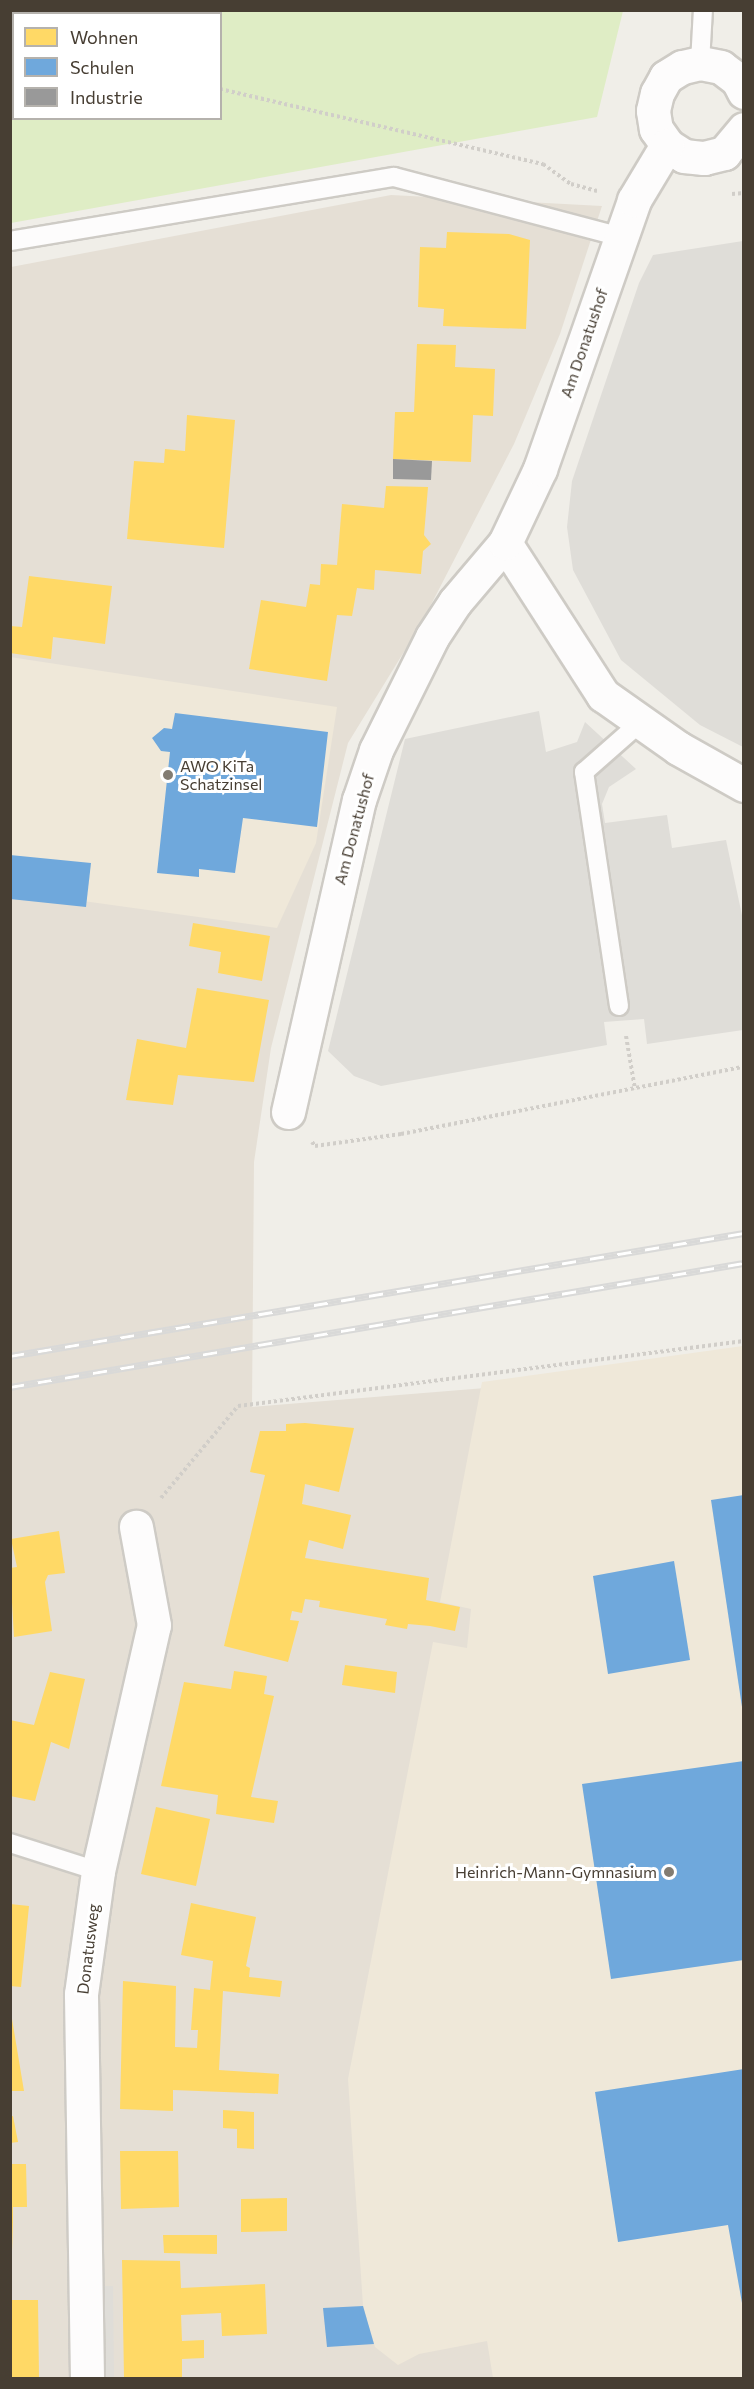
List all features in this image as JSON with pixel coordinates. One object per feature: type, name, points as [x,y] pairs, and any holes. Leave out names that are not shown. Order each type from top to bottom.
[{"type":"street","points":[[744,92],[738,80],[721,67],[700,63],[682,67],[666,77],[657,93],[653,111],[656,129],[667,145],[684,156],[704,159],[724,153],[744,129]]},
{"type":"street","name":"Am Donatushof","points":[[288,1112],[358,800],[376,750],[432,637],[455,602],[506,543],[540,468],[634,200],[667,145]]},
{"type":"street","points":[[506,543],[603,696],[744,785]]},
{"type":"street","name":"Donatusweg","points":[[87,2379],[81,1994],[98,1871],[154,1625],[136,1527]]},
{"type":"lane","points":[[700,63],[702,10]]},
{"type":"lane","points":[[10,241],[394,177],[621,237]]},
{"type":"lane","points":[[619,1006],[584,772],[641,722]]},
{"type":"lane","points":[[10,1843],[98,1871]]},
{"type":"path","points":[[222,89],[543,164],[572,184],[634,200]]},
{"type":"path","points":[[619,1006],[635,1089]]},
{"type":"path","points":[[288,1112],[315,1146],[401,1134],[744,1067]]},
{"type":"path","points":[[136,1527],[238,1407],[744,1341]]},
{"type":"shaded area","points":[[391,195],[602,206],[560,334],[514,444],[421,624],[348,743],[271,1048],[254,1162],[252,1407],[743,1367],[743,2378],[11,2378],[11,267]]},
{"type":"shaded area","points":[[744,241],[743,747],[700,725],[621,660],[573,570],[567,527],[572,481],[639,283],[653,255]]},
{"type":"shaded area","name":"AWO KiTa Schatzinsel","points":[[10,657],[337,707],[316,843],[277,928],[11,891]]},
{"type":"shaded area","points":[[539,711],[546,752],[577,742],[585,722],[636,769],[609,787],[602,804],[605,823],[667,815],[672,848],[726,840],[743,920],[743,1030],[647,1044],[644,1019],[604,1022],[607,1045],[381,1086],[354,1076],[328,1051],[405,739]]},
{"type":"shaded area","points":[[743,1346],[743,2378],[493,2378],[487,2341],[419,2354],[398,2365],[375,2347],[363,2306],[348,2079],[433,1642],[467,1648],[471,1609],[440,1602],[482,1382]]},
{"type":"shaded area","points":[[100,2286],[113,2286],[114,2378],[101,2378]]},
{"type":"green space","points":[[11,10],[623,10],[597,117],[11,223]]},
{"type":"building: Wohnen","points":[[447,232],[509,234],[530,240],[526,329],[443,326],[444,309],[418,307],[420,247],[446,248]]},
{"type":"building: Wohnen","points":[[417,344],[456,345],[455,367],[495,369],[493,416],[473,415],[471,462],[393,459],[395,412],[414,412]]},
{"type":"building: Wohnen","points":[[187,415],[235,420],[224,548],[127,539],[134,461],[164,463],[165,449],[185,451]]},
{"type":"building: Wohnen","points":[[386,486],[428,487],[424,535],[431,544],[423,551],[421,574],[375,570],[374,590],[357,588],[352,616],[337,615],[327,681],[249,669],[261,600],[306,607],[310,584],[320,585],[321,564],[337,565],[342,504],[384,508]]},
{"type":"building: Wohnen","points":[[29,576],[112,586],[105,644],[53,637],[51,659],[10,653],[10,626],[22,627]]},
{"type":"building: Wohnen","points":[[193,923],[270,936],[262,981],[218,973],[221,952],[189,946]]},
{"type":"building: Wohnen","points":[[197,988],[269,1000],[254,1082],[178,1075],[173,1105],[126,1100],[137,1039],[186,1048]]},
{"type":"building: Wohnen","points":[[305,1423],[354,1428],[339,1492],[305,1484],[302,1504],[351,1515],[343,1549],[309,1540],[305,1558],[429,1578],[426,1600],[460,1607],[455,1631],[408,1624],[407,1629],[385,1625],[387,1619],[319,1607],[320,1601],[305,1599],[302,1613],[292,1611],[290,1620],[299,1621],[288,1662],[224,1646],[265,1475],[250,1472],[260,1431],[286,1431],[286,1424]]},
{"type":"building: Wohnen","points":[[59,1531],[65,1573],[48,1575],[45,1582],[52,1631],[14,1637],[10,1568],[17,1567],[11,1539]]},
{"type":"building: Wohnen","points":[[345,1665],[397,1672],[395,1693],[342,1685]]},
{"type":"building: Wohnen","points":[[234,1671],[267,1676],[264,1694],[274,1696],[251,1797],[278,1801],[274,1823],[216,1814],[218,1795],[161,1786],[184,1682],[231,1689]]},
{"type":"building: Wohnen","points":[[50,1672],[85,1679],[69,1749],[51,1742],[35,1801],[10,1796],[10,1720],[34,1725]]},
{"type":"building: Wohnen","points":[[156,1807],[210,1819],[196,1886],[141,1874]]},
{"type":"building: Wohnen","points":[[191,1903],[256,1917],[246,1966],[250,1968],[249,1977],[282,1981],[280,1997],[223,1991],[219,2070],[279,2074],[278,2094],[173,2090],[173,2111],[120,2109],[123,1981],[176,1986],[175,2047],[197,2048],[198,2030],[191,2030],[194,1988],[210,1990],[213,1961],[181,1955]]},
{"type":"building: Wohnen","points":[[10,1904],[29,1906],[21,1987],[10,1986]]},
{"type":"building: Wohnen","points":[[12,2019],[24,2091],[10,2091]]},
{"type":"building: Wohnen","points":[[223,2110],[254,2112],[254,2149],[237,2148],[237,2129],[223,2128]]},
{"type":"building: Wohnen","points":[[13,2116],[18,2142],[10,2143],[10,2117]]},
{"type":"building: Wohnen","points":[[120,2151],[178,2151],[179,2207],[121,2209]]},
{"type":"building: Wohnen","points":[[10,2164],[26,2164],[27,2207],[13,2207],[13,2251]]},
{"type":"building: Wohnen","points":[[287,2198],[287,2231],[241,2232],[241,2199]]},
{"type":"building: Wohnen","points":[[163,2235],[217,2235],[217,2254],[164,2253]]},
{"type":"building: Wohnen","points":[[122,2260],[180,2261],[181,2288],[265,2284],[267,2334],[222,2336],[221,2313],[181,2315],[182,2341],[204,2340],[204,2358],[182,2359],[182,2378],[124,2378]]},
{"type":"building: Wohnen","points":[[10,2300],[38,2300],[39,2378],[10,2378]]},
{"type":"building: Schulen","points":[[175,713],[328,732],[317,827],[243,818],[235,873],[199,869],[199,877],[157,873],[170,752],[161,751],[152,738],[164,728],[172,729]]},
{"type":"building: Schulen","points":[[10,855],[91,863],[86,907],[10,899]]},
{"type":"building: Schulen","points":[[744,1495],[744,1707],[742,1707],[711,1500]]},
{"type":"building: Schulen","points":[[674,1561],[690,1660],[608,1674],[593,1576]]},
{"type":"building: Schulen","name":"Heinrich-Mann-Gymnasium","points":[[744,1761],[744,1960],[611,1979],[582,1784]]},
{"type":"building: Schulen","points":[[744,2069],[744,2314],[728,2225],[618,2242],[595,2092]]},
{"type":"building: Schulen","points":[[363,2306],[374,2344],[327,2347],[323,2308]]},
{"type":"building: Industrie","points":[[393,459],[432,461],[431,480],[393,479]]},
{"type":"railway","points":[[10,1356],[744,1233]]},
{"type":"railway","points":[[10,1387],[744,1263]]},
{"type":"place","name":"AWO KiTa Schatzinsel","points":[[168,775]]},
{"type":"place","name":"Heinrich-Mann-Gymnasium","points":[[669,1872]]}]
